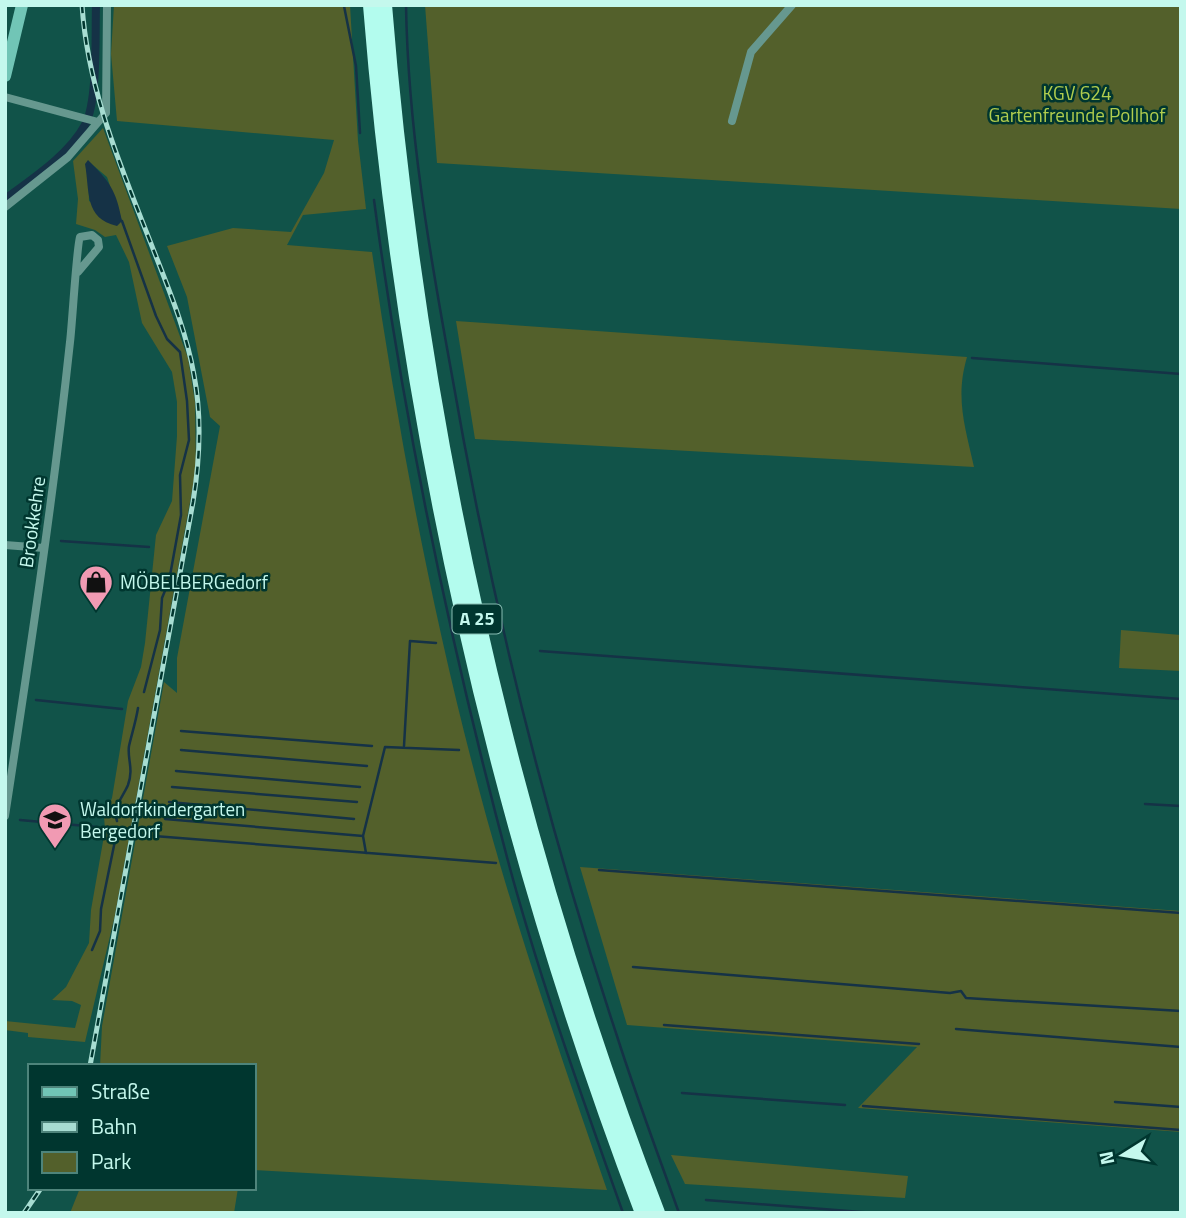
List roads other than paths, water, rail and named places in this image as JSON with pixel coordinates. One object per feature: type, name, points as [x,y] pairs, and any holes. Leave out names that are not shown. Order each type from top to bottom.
[{"type":"highway","name":"A 25","points":[[371,5],[387,162],[411,340],[472,649],[548,933],[608,1119],[643,1213]]},
{"type":"highway","name":"A 25","points":[[384,5],[401,174],[424,338],[481,634],[560,928],[598,1053],[657,1213]]},
{"type":"main road","points":[[5,76],[22,5]]},
{"type":"street","points":[[5,207],[68,157],[90,120],[107,111],[107,5]]},
{"type":"street","points":[[732,121],[751,51],[792,5]]},
{"type":"street","points":[[5,97],[90,120]]},
{"type":"street","name":"Brookkehre","points":[[5,817],[44,548],[78,272]]},
{"type":"street","points":[[5,545],[44,548]]},
{"type":"water","points":[[88,160],[107,181],[114,194],[122,221],[117,226],[99,217],[90,202],[85,164]]},
{"type":"waterway","points":[[5,199],[60,156],[85,125],[94,84],[96,5]]},
{"type":"waterway","points":[[406,5],[415,143],[428,234],[483,539],[522,706],[566,872],[632,1081],[679,1213]]},
{"type":"waterway","points":[[344,6],[356,66],[360,133]]},
{"type":"waterway","points":[[374,200],[399,367],[430,533],[487,779],[534,950],[623,1213]]},
{"type":"waterway","points":[[122,221],[156,316],[167,339],[180,352],[189,440],[180,475],[181,515],[169,581],[162,598],[160,630],[144,692]]},
{"type":"waterway","points":[[972,358],[1181,374]]},
{"type":"waterway","points":[[61,541],[149,547]]},
{"type":"waterway","points":[[404,746],[410,641],[436,643]]},
{"type":"waterway","points":[[540,651],[1181,699]]},
{"type":"waterway","points":[[36,700],[122,709]]},
{"type":"waterway","points":[[117,821],[117,807],[130,779],[129,746],[138,708]]},
{"type":"waterway","points":[[181,731],[372,746]]},
{"type":"waterway","points":[[366,853],[363,836],[385,747],[459,750]]},
{"type":"waterway","points":[[181,750],[367,766]]},
{"type":"waterway","points":[[176,771],[360,787]]},
{"type":"waterway","points":[[172,787],[357,802]]},
{"type":"waterway","points":[[169,802],[354,819]]},
{"type":"waterway","points":[[1145,804],[1181,806]]},
{"type":"waterway","points":[[165,819],[363,836]]},
{"type":"waterway","points":[[20,820],[97,827]]},
{"type":"waterway","points":[[92,950],[100,931],[101,909],[117,831]]},
{"type":"waterway","points":[[154,836],[496,863]]},
{"type":"waterway","points":[[599,870],[1181,913]]},
{"type":"waterway","points":[[633,967],[950,993],[961,991],[966,998],[1181,1011]]},
{"type":"waterway","points":[[664,1025],[919,1044]]},
{"type":"waterway","points":[[956,1029],[1181,1047]]},
{"type":"waterway","points":[[682,1093],[845,1105]]},
{"type":"waterway","points":[[1115,1102],[1181,1107]]},
{"type":"waterway","points":[[863,1106],[1181,1130]]},
{"type":"waterway","points":[[706,1200],[874,1213]]},
{"type":"railway","points":[[82,5],[100,103],[187,345],[197,391],[199,422],[199,454],[193,502],[90,1064]]},
{"type":"railway","points":[[24,1213],[40,1190]]},
{"type":"place","name":"MÖBELBERGedorf","points":[[96,612]]},
{"type":"place","name":"Waldorfkindergarten Bergedorf","points":[[55,850]]},
{"type":"park label","name":"KGV 624 Gartenfreunde Pollhof","points":[[1077,104]]}]
